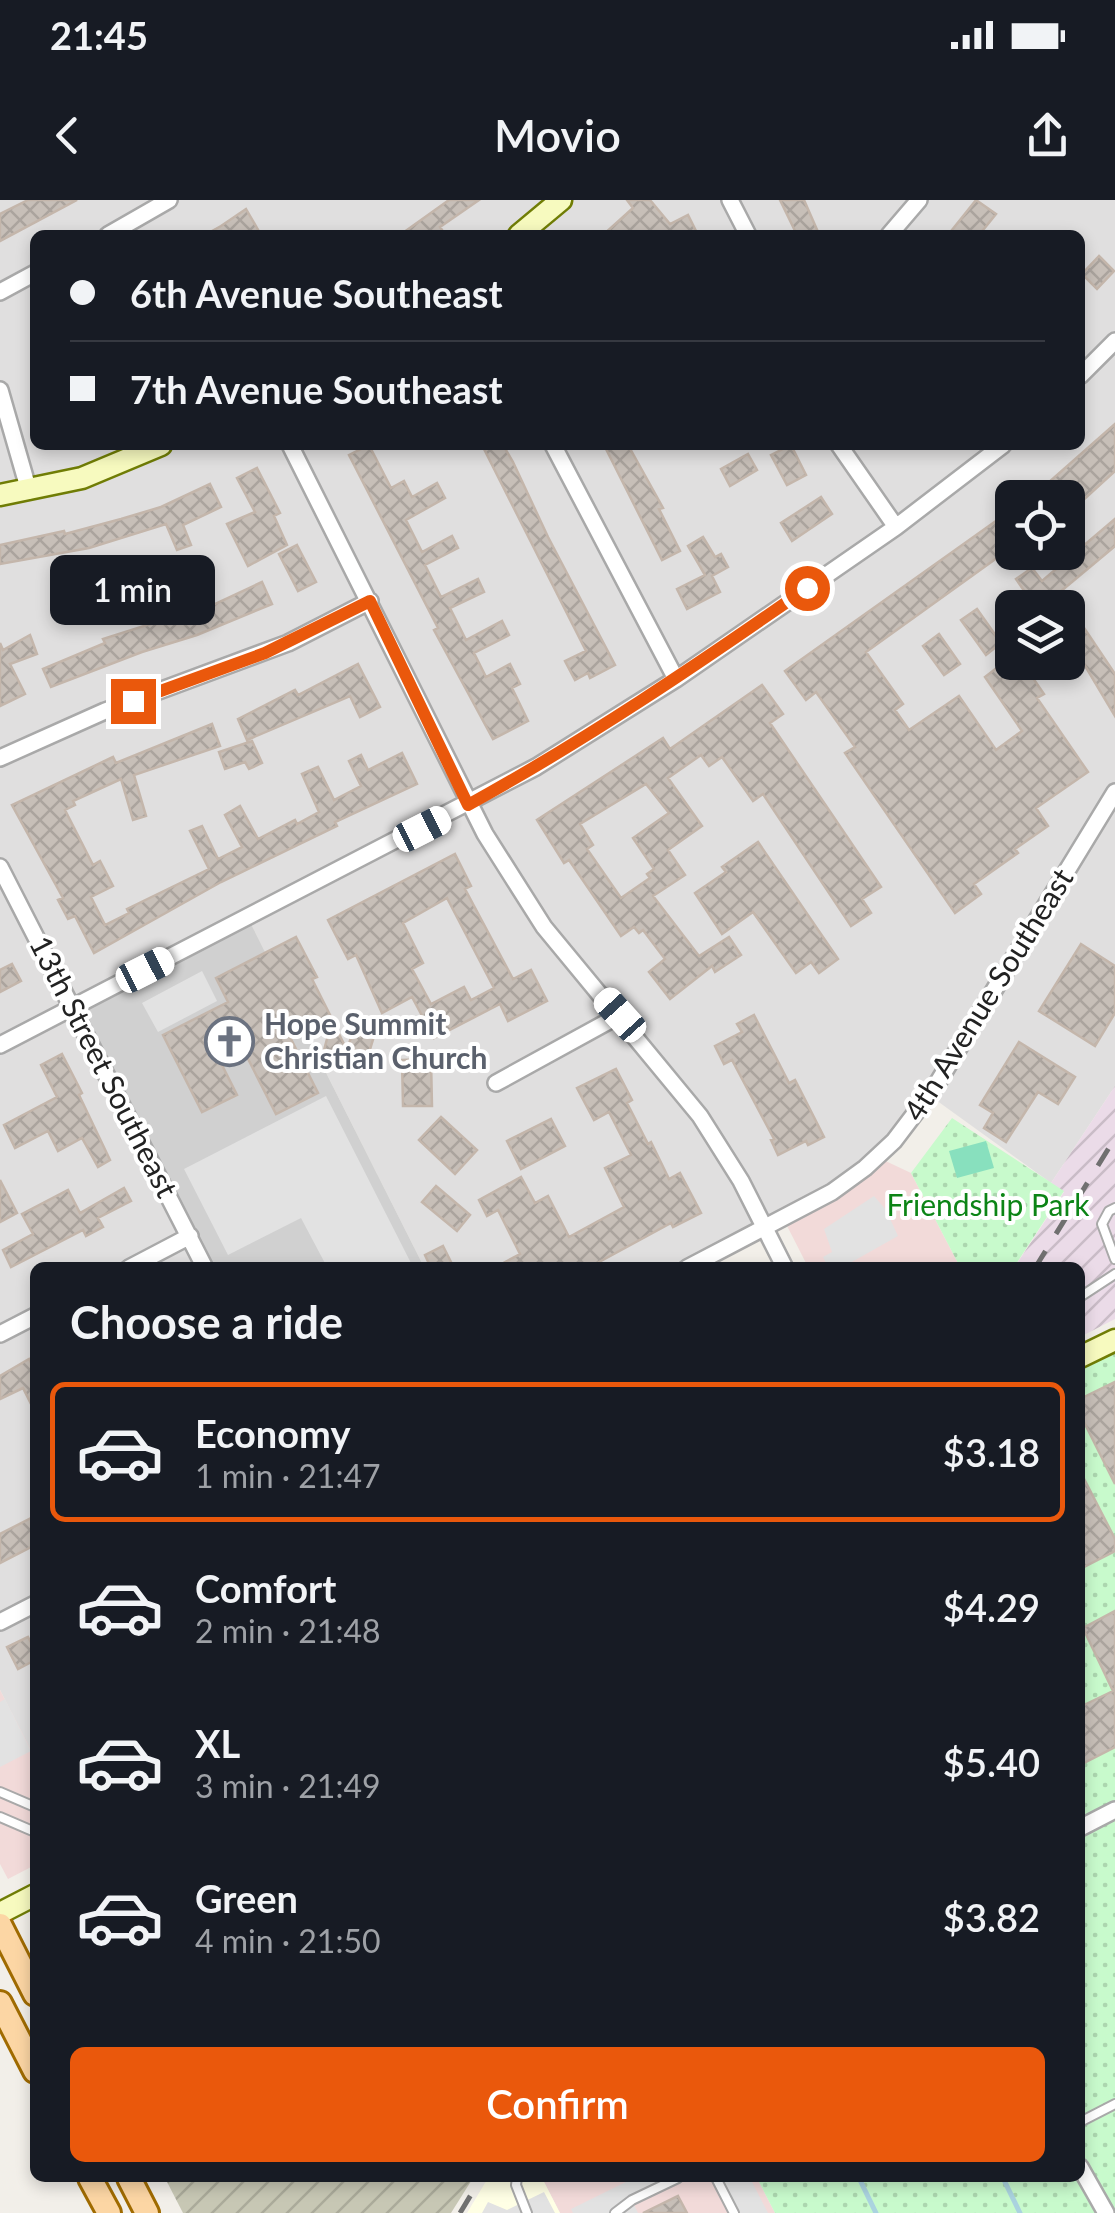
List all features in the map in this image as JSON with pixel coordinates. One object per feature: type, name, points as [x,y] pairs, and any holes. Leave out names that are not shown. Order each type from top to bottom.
[{"type":"main road","points":[[0,1924],[30,1984]]},
{"type":"main road","points":[[0,2004],[30,2061]]},
{"type":"main road","points":[[92,2182],[109,2213]]},
{"type":"main road","points":[[130,2182],[146,2213]]},
{"type":"street","points":[[117,230],[169,200]]},
{"type":"street","points":[[525,230],[561,200]]},
{"type":"street","points":[[730,200],[745,230]]},
{"type":"street","points":[[893,230],[919,200]]},
{"type":"street","points":[[0,292],[30,276]]},
{"type":"street","points":[[1085,371],[1115,342]]},
{"type":"street","points":[[0,390],[29,490]]},
{"type":"street","points":[[0,494],[82,478],[150,450]]},
{"type":"street","points":[[293,450],[468,805],[544,928],[700,1116],[741,1181],[782,1262]]},
{"type":"street","points":[[556,450],[676,679]]},
{"type":"street","points":[[842,450],[896,527]]},
{"type":"street","points":[[0,1044],[468,805],[551,758],[676,679],[896,527],[996,450]]},
{"type":"street","points":[[0,758],[106,711],[273,650],[370,601]]},
{"type":"street","name":"4th Avenue Southeast","points":[[699,1262],[847,1182],[885,1150],[913,1118],[1115,792]]},
{"type":"street","name":"13th Street Southeast","points":[[0,868],[203,1262]]},
{"type":"street","points":[[496,1083],[620,1015]]},
{"type":"street","points":[[140,1262],[190,1236]]},
{"type":"street","points":[[0,1334],[30,1319]]},
{"type":"street","points":[[1085,1355],[1115,1340]]},
{"type":"street","points":[[0,1622],[30,1607]]},
{"type":"street","points":[[1085,1825],[1115,1810]]},
{"type":"street","points":[[0,1913],[30,1898]]},
{"type":"street","points":[[1085,2176],[1106,2213]]},
{"type":"lane","points":[[1115,1208],[1102,1224],[1115,1259]]},
{"type":"lane","points":[[1085,1294],[1115,1274]]},
{"type":"lane","points":[[0,1792],[30,1805]]},
{"type":"lane","points":[[0,1817],[30,1830]]},
{"type":"lane","points":[[1085,2119],[1115,2104]]},
{"type":"lane","points":[[516,2182],[527,2213]]},
{"type":"lane","points":[[615,2213],[670,2182]]},
{"type":"lane","points":[[718,2182],[734,2213]]},
{"type":"shaded area","points":[[0,200],[1115,200],[1115,1086],[1051,1183],[929,1095],[865,1168],[696,1262],[421,1262],[248,918],[206,1262],[30,1262],[30,1749],[0,1690]]},
{"type":"shaded area","points":[[248,918],[421,1262],[200,1262],[72,1008]]},
{"type":"shaded area","points":[[202,971],[217,1001],[158,1032],[142,1003]]},
{"type":"shaded area","points":[[1115,1086],[1115,1319],[1085,1334],[1085,1262],[1018,1262],[1064,1192],[1051,1183]]},
{"type":"shaded area","points":[[326,1096],[410,1262],[324,1262],[301,1218],[228,1255],[184,1169]]},
{"type":"shaded area","points":[[877,1157],[911,1173],[957,1262],[805,1262],[783,1218]]},
{"type":"shaded area","points":[[874,1196],[886,1210],[898,1236],[852,1262],[826,1262],[823,1257],[832,1252],[824,1229]]},
{"type":"shaded area","points":[[0,1690],[30,1748],[30,1868],[8,1879],[0,1864]]},
{"type":"shaded area","points":[[5,1699],[30,1752],[0,1767],[0,1702]]},
{"type":"shaded area","points":[[167,2182],[470,2182],[451,2213],[183,2213]]},
{"type":"shaded area","points":[[486,2182],[544,2182],[560,2213],[467,2213]]},
{"type":"shaded area","points":[[544,2182],[759,2182],[775,2213],[560,2213]]},
{"type":"shaded area","points":[[626,2182],[670,2182],[632,2201],[638,2213],[573,2213],[571,2209]]},
{"type":"shaded area","points":[[718,2182],[752,2182],[768,2213],[734,2213]]},
{"type":"shaded area","points":[[544,2192],[555,2213],[482,2213],[488,2202],[507,2210]]},
{"type":"green space","name":"Friendship Park","points":[[952,1118],[1064,1191],[1017,1262],[957,1262],[911,1173]]},
{"type":"green space","points":[[986,1141],[994,1168],[957,1178],[949,1151]]},
{"type":"green space","points":[[1115,1350],[1115,2213],[775,2213],[759,2182],[1085,2182],[1085,1365]]},
{"type":"building","points":[[28,200],[77,200],[0,241],[0,214]]},
{"type":"building","points":[[449,200],[479,200],[440,227],[442,230],[407,230]]},
{"type":"building","points":[[627,200],[650,200],[670,224],[688,215],[696,230],[609,230],[633,208]]},
{"type":"building","points":[[780,200],[804,200],[817,230],[795,230]]},
{"type":"building","points":[[976,200],[996,214],[983,230],[952,230]]},
{"type":"building","points":[[246,209],[258,230],[214,230]]},
{"type":"building","points":[[1099,256],[1114,271],[1097,289],[1085,277],[1085,271]]},
{"type":"building","points":[[1115,424],[1115,471],[1085,498],[1085,480],[1051,480]]},
{"type":"building","points":[[372,450],[391,488],[404,481],[412,497],[437,483],[445,498],[406,520],[422,552],[452,536],[458,548],[425,565],[441,597],[478,579],[484,592],[450,608],[466,640],[502,621],[509,635],[474,653],[486,677],[510,664],[520,684],[512,688],[528,721],[493,739],[434,630],[438,628],[349,455]]},
{"type":"building","points":[[485,450],[506,450],[615,665],[590,678],[588,673],[575,680],[565,661],[586,651]]},
{"type":"building","points":[[607,450],[631,450],[663,508],[659,509],[680,551],[662,560]]},
{"type":"building","points":[[794,450],[806,475],[787,485],[771,455]]},
{"type":"building","points":[[748,454],[757,470],[730,486],[721,469]]},
{"type":"building","points":[[257,468],[280,513],[274,516],[287,545],[248,566],[227,524],[255,512],[237,478]]},
{"type":"building","points":[[210,484],[221,507],[183,525],[191,545],[177,550],[166,524],[89,548],[0,564],[0,545],[121,519],[161,507]]},
{"type":"building","points":[[821,497],[832,514],[792,541],[781,523]]},
{"type":"building","points":[[1115,519],[1115,546],[1062,590],[1024,590],[1016,579],[1029,570],[1042,581],[1055,570],[1085,570],[1085,544]]},
{"type":"building","points":[[995,522],[995,559],[866,652],[903,704],[895,710],[909,730],[959,696],[996,750],[1022,731],[985,677],[995,669],[995,680],[1034,680],[1044,694],[1037,698],[1088,772],[1036,808],[1048,826],[974,884],[981,894],[955,913],[845,753],[855,747],[816,692],[806,700],[785,671]]},
{"type":"building","points":[[703,537],[715,557],[721,554],[728,567],[712,576],[720,592],[687,609],[677,589],[705,575],[688,546]]},
{"type":"building","points":[[297,545],[316,582],[298,591],[279,554]]},
{"type":"building","points":[[262,582],[272,604],[51,687],[43,669],[105,643],[103,639],[163,620],[156,595],[173,590],[181,620]]},
{"type":"building","points":[[977,609],[995,634],[995,648],[986,655],[961,620]]},
{"type":"building","points":[[1085,629],[1115,674],[1115,716],[1085,666]]},
{"type":"building","points":[[939,634],[960,664],[944,675],[923,646]]},
{"type":"building","points":[[30,635],[37,654],[10,664],[25,694],[0,706],[0,643],[3,650]]},
{"type":"building","points":[[358,664],[380,707],[360,717],[350,696],[247,740],[238,719],[295,690],[298,695]]},
{"type":"building","points":[[762,685],[783,714],[770,723],[881,887],[862,899],[871,913],[851,926],[763,794],[753,801],[722,757],[709,766],[701,755],[668,778],[702,826],[668,850],[685,875],[653,896],[699,956],[729,937],[741,955],[715,972],[712,966],[670,999],[649,972],[665,959],[643,930],[639,933],[634,927],[621,936],[569,860],[564,863],[537,820],[663,738],[670,749]],"holes":[[[646,784],[669,813],[633,838],[654,869],[647,874],[650,878],[621,898],[587,849],[593,845],[580,824]]]},
{"type":"building","points":[[212,724],[220,746],[134,775],[146,816],[133,820],[121,779],[73,801],[75,805],[65,810],[93,865],[100,861],[113,886],[91,897],[105,925],[129,913],[127,909],[209,869],[190,831],[202,826],[218,859],[242,847],[225,815],[240,806],[258,839],[319,812],[302,774],[318,767],[334,800],[361,786],[349,761],[361,755],[368,770],[402,753],[417,784],[335,822],[337,826],[221,882],[94,953],[75,916],[68,919],[58,900],[63,898],[12,805],[113,757],[116,763]]},
{"type":"building","points":[[252,741],[262,763],[249,769],[245,762],[225,769],[219,752]]},
{"type":"building","points":[[758,842],[838,959],[819,973],[811,962],[796,973],[753,912],[722,934],[695,893],[726,872],[722,867]]},
{"type":"building","points":[[455,854],[471,886],[465,889],[513,979],[531,970],[547,1001],[508,1021],[500,1004],[434,1038],[412,997],[382,1013],[356,955],[348,959],[328,920]],"holes":[[[447,898],[494,988],[471,1000],[464,987],[431,1004],[412,969],[423,963],[403,923]]]},
{"type":"building","name":"Hope Summit Christian Church","points":[[296,937],[317,977],[312,979],[331,1017],[290,1037],[318,1093],[276,1114],[243,1049],[220,1061],[237,1095],[202,1112],[163,1035],[228,1002],[216,978]]},
{"type":"building","points":[[1081,944],[1115,966],[1115,1013],[1095,1046],[1039,1011]]},
{"type":"building","points":[[12,964],[21,981],[0,992],[0,970]]},
{"type":"building","points":[[754,1015],[789,1083],[795,1080],[824,1137],[778,1155],[771,1140],[774,1139],[732,1060],[724,1064],[715,1046],[742,1032],[737,1024]]},
{"type":"building","points":[[358,1016],[378,1023],[364,1069],[323,1054],[332,1020],[347,1050]]},
{"type":"building","points":[[1019,1042],[1075,1077],[1058,1104],[1038,1092],[1006,1142],[984,1128],[993,1113],[980,1105]]},
{"type":"building","points":[[62,1054],[110,1160],[98,1167],[82,1138],[58,1151],[48,1131],[15,1148],[4,1125],[57,1097],[41,1065]]},
{"type":"building","points":[[431,1059],[432,1106],[403,1106],[402,1060]]},
{"type":"building","points":[[616,1069],[632,1100],[627,1103],[648,1144],[651,1142],[669,1179],[680,1173],[701,1213],[673,1227],[671,1223],[599,1262],[505,1262],[520,1254],[498,1210],[487,1216],[479,1200],[521,1177],[535,1203],[548,1196],[569,1237],[624,1207],[605,1168],[631,1155],[609,1112],[594,1120],[577,1088]]},
{"type":"building","points":[[441,1117],[477,1150],[455,1174],[419,1140]]},
{"type":"building","points":[[551,1119],[565,1146],[521,1169],[507,1141]]},
{"type":"building","points":[[0,1180],[17,1213],[0,1222]]},
{"type":"building","points":[[436,1186],[470,1215],[457,1231],[422,1202]]},
{"type":"building","points":[[124,1188],[131,1201],[98,1218],[103,1227],[86,1236],[83,1230],[11,1267],[3,1250],[33,1234],[22,1214],[68,1190],[80,1213]]},
{"type":"building","points":[[443,1246],[451,1262],[428,1262],[425,1255]]},
{"type":"building","points":[[29,1359],[30,1402],[23,1388],[0,1399],[0,1376]]},
{"type":"building","points":[[1115,1382],[1115,1484],[1085,1424],[1085,1397]]},
{"type":"building","points":[[1085,1481],[1115,1539],[1115,1551],[1085,1566]]},
{"type":"building","points":[[30,1519],[30,1548],[0,1563],[0,1534]]},
{"type":"building","points":[[1115,1611],[1115,1747],[1085,1762],[1085,1705],[1113,1691],[1085,1627]]},
{"type":"building","points":[[28,1637],[30,1663],[18,1669],[7,1647]]},
{"type":"building","points":[[678,2196],[687,2213],[643,2213]]},
{"type":"waterway","points":[[861,2182],[876,2213]]},
{"type":"waterway","points":[[1005,2182],[1020,2213]]},
{"type":"railway","points":[[1039,1262],[1115,1138]]},
{"type":"railway","points":[[460,2213],[479,2182]]},
{"type":"place","name":"Hope Summit Christian Church","points":[[229,1042]]},
{"type":"route","points":[[133,701],[265,653],[370,601],[468,805],[676,679],[807,588]]}]
